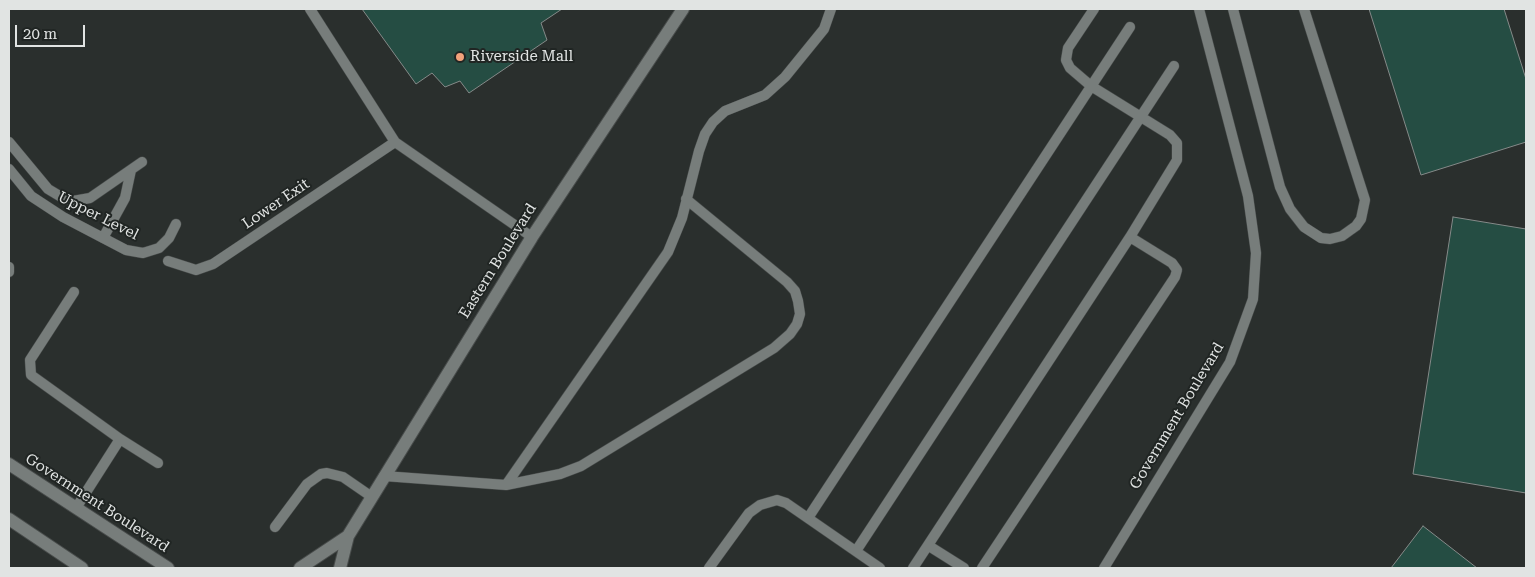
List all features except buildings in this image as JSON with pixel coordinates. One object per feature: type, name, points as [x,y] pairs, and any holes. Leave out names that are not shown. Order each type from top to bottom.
[{"type":"street","name":"Eastern Boulevard","points":[[340,568],[348,536],[384,476],[532,237],[684,9]]},
{"type":"street","name":"Government Boulevard","points":[[9,464],[168,568]]},
{"type":"street","points":[[9,519],[82,568]]},
{"type":"street","name":"Eastern Boulevard","points":[[300,568],[348,536]]},
{"type":"lane","points":[[310,9],[395,142],[532,237]]},
{"type":"lane","points":[[506,485],[668,252],[682,218],[699,151],[705,134],[713,122],[725,111],[765,95],[785,77],[824,29],[831,9]]},
{"type":"lane","points":[[912,568],[929,546],[1174,168],[1178,154],[1174,139],[1141,116],[1091,86],[1070,68],[1066,52],[1094,9]]},
{"type":"lane","name":"Government Boulevard","points":[[1104,568],[1230,362],[1253,299],[1256,253],[1248,196],[1199,9]]},
{"type":"lane","points":[[1233,9],[1280,187],[1290,209],[1304,227],[1321,238],[1330,239],[1342,236],[1356,226],[1361,219],[1365,200],[1304,9]]},
{"type":"lane","points":[[808,518],[1130,27]]},
{"type":"lane","points":[[856,551],[1174,66]]},
{"type":"lane","points":[[9,142],[48,189],[63,198],[73,201],[90,198],[142,162]]},
{"type":"lane","name":"Lower Exit","points":[[168,261],[196,270],[213,264],[395,142]]},
{"type":"lane","name":"Upper Level","points":[[9,169],[31,196],[126,250],[143,253],[165,243],[176,224]]},
{"type":"lane","points":[[103,238],[125,198],[131,170]]},
{"type":"lane","points":[[384,476],[506,485],[554,476],[581,466],[774,348],[790,334],[797,324],[800,314],[795,291],[787,282],[686,199]]},
{"type":"lane","points":[[982,568],[1175,277],[1176,270],[1172,263],[1130,237]]},
{"type":"lane","points":[[9,267],[9,272]]},
{"type":"lane","points":[[74,292],[30,360],[31,375],[120,439],[158,463]]},
{"type":"lane","points":[[76,508],[120,439]]},
{"type":"lane","points":[[275,527],[307,484],[321,474],[337,474],[372,497]]},
{"type":"lane","points":[[709,568],[749,513],[760,505],[777,500],[786,503],[880,568]]},
{"type":"lane","points":[[929,546],[964,568]]},
{"type":"place","name":"Riverside Mall","points":[[460,57]]}]
